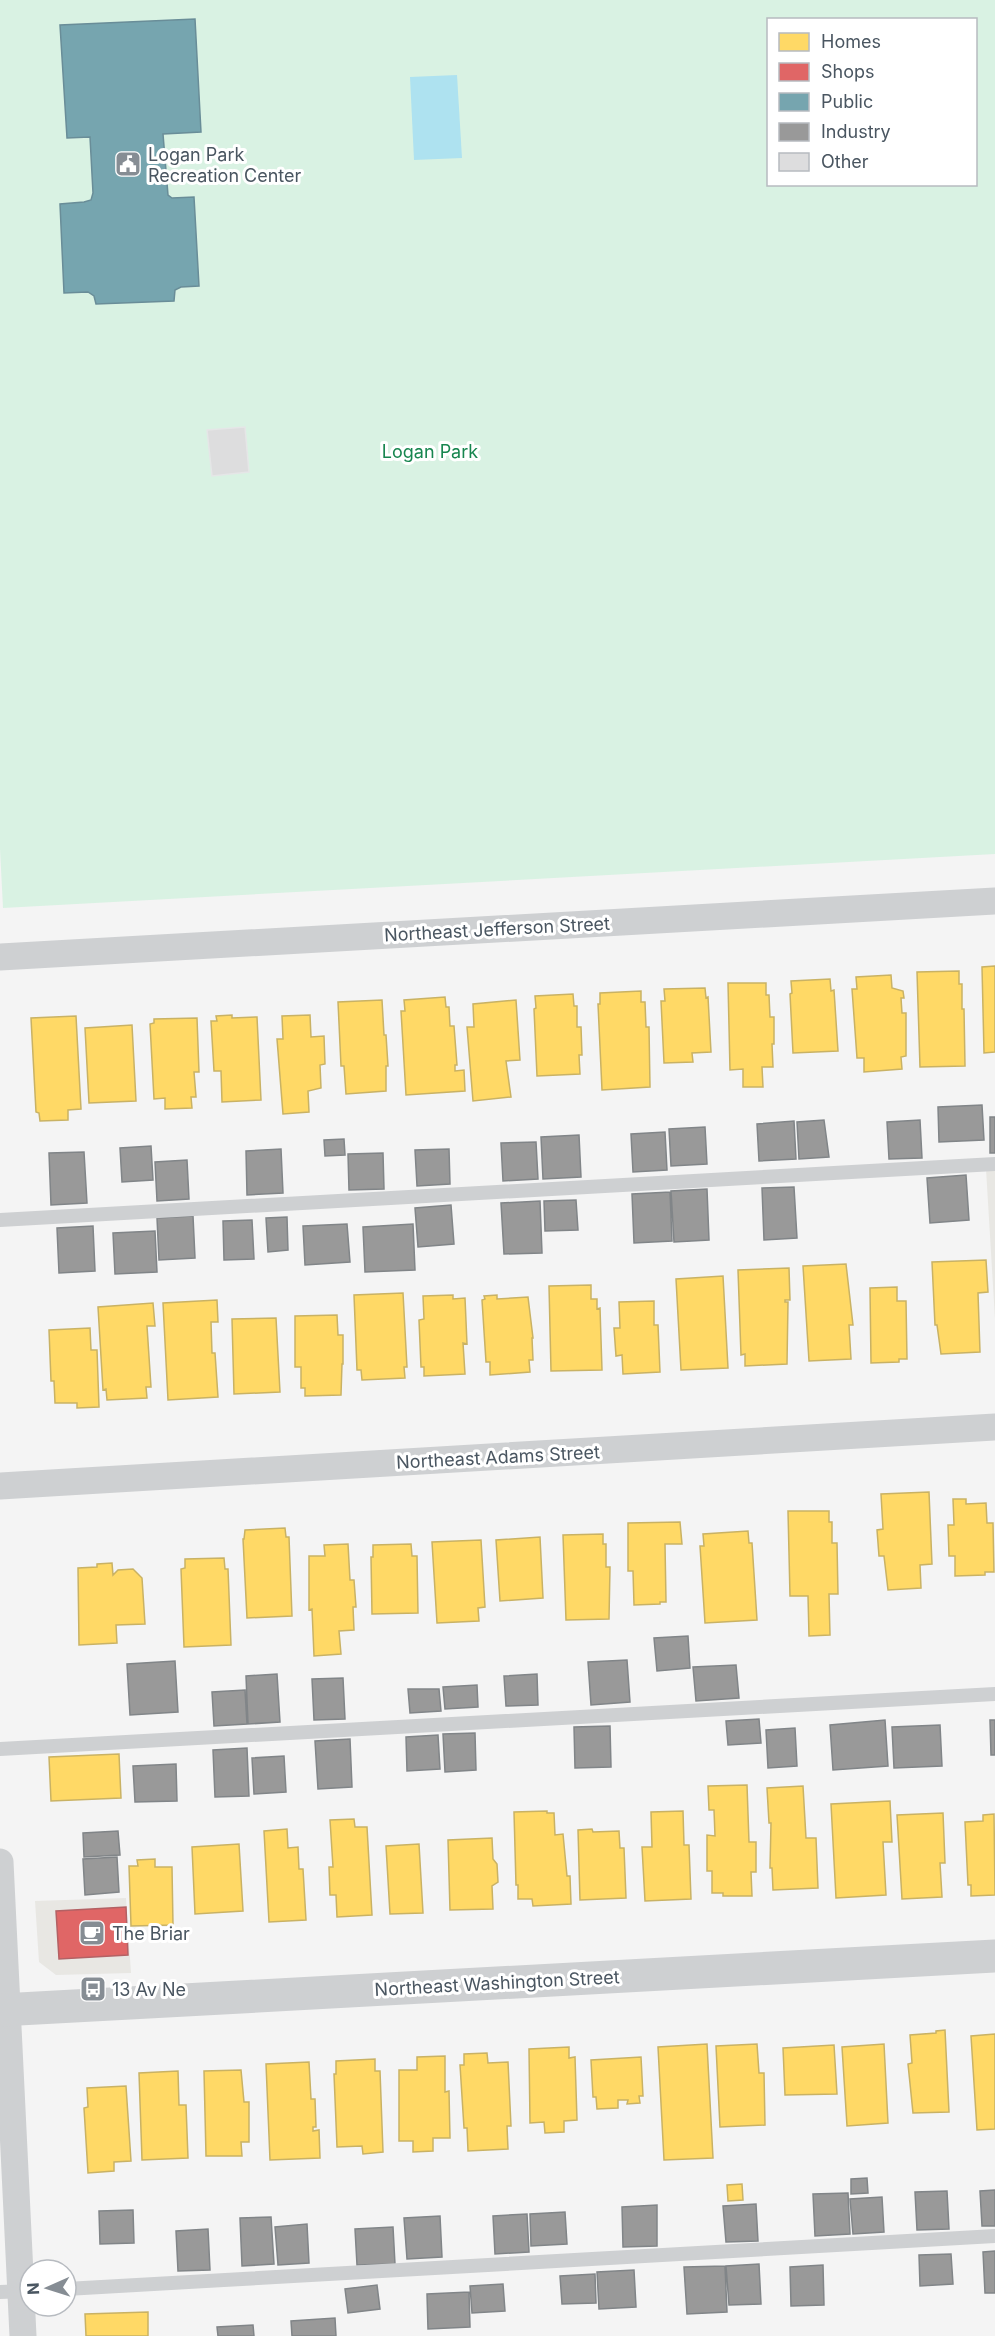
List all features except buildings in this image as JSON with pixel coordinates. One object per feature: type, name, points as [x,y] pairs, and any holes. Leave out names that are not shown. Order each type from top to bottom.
[{"type":"street","name":"Northeast Jefferson Street","points":[[0,957],[995,901]]},
{"type":"street","name":"Northeast Adams Street","points":[[0,1486],[995,1427]]},
{"type":"street","points":[[0,1862],[4,2010],[17,2292],[23,2336]]},
{"type":"street","name":"Northeast Washington Street","points":[[4,2010],[995,1956]]},
{"type":"lane","points":[[0,1220],[995,1164]]},
{"type":"lane","points":[[0,1749],[995,1694]]},
{"type":"lane","points":[[78,2288],[995,2236]]},
{"type":"shaded area","points":[[995,1168],[995,1319],[986,1169]]},
{"type":"shaded area","points":[[126,1898],[131,1973],[56,1975],[39,1962],[35,1901]]},
{"type":"green space","name":"Logan Park","points":[[0,0],[995,0],[995,854],[3,908],[0,849]]},
{"type":"water","points":[[457,75],[462,158],[414,160],[410,77]]},
{"type":"place","name":"Logan Park Recreation Center","points":[[128,164]]},
{"type":"place","name":"The Briar","points":[[92,1933]]},
{"type":"place","name":"13 Av Ne","points":[[93,1989]]}]
